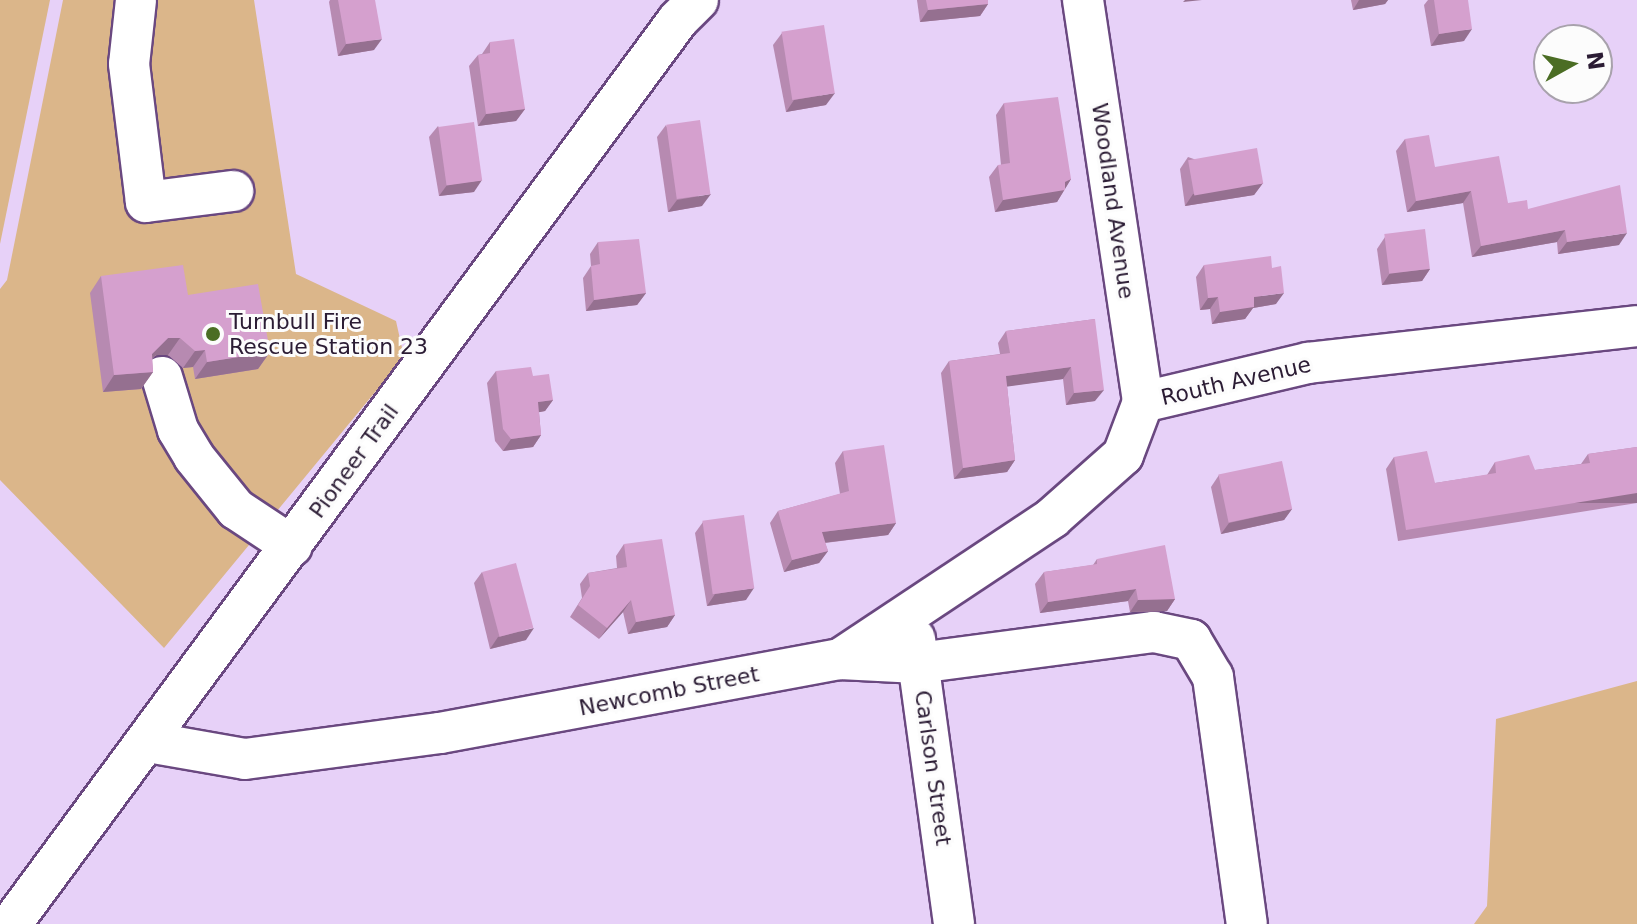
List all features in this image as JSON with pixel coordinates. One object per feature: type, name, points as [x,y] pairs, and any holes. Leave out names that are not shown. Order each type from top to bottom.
[{"type":"street","points":[[136,0],[129,64],[146,202],[233,191]]},
{"type":"street","name":"Pioneer Trail","points":[[11,924],[678,20],[698,0]]},
{"type":"street","name":"Woodland Avenue","points":[[1083,0],[1143,402]]},
{"type":"street","name":"Routh Avenue","points":[[840,659],[1052,518],[1123,455],[1143,402],[1308,363],[1637,326]]},
{"type":"street","points":[[162,377],[178,430],[194,457],[236,509],[292,546]]},
{"type":"street","name":"Carlson Street","points":[[911,612],[954,924]]},
{"type":"street","name":"Newcomb Street","points":[[148,742],[245,759],[440,733],[840,659],[918,663],[1154,632],[1191,640],[1213,677],[1247,924]]},
{"type":"shaded area","points":[[0,0],[50,0],[0,244]]},
{"type":"shaded area","points":[[63,0],[254,0],[296,274],[396,321],[404,357],[164,648],[0,480],[0,289],[7,280]]},
{"type":"shaded area","points":[[1637,681],[1637,924],[1474,924],[1487,906],[1496,719]]},
{"type":"building","points":[[338,0],[375,0],[382,39],[346,44]]},
{"type":"building","points":[[926,0],[988,0],[988,4],[928,10]]},
{"type":"building","points":[[1434,0],[1468,0],[1472,29],[1439,34]]},
{"type":"building","points":[[824,25],[835,93],[792,100],[782,32]]},
{"type":"building","points":[[514,39],[525,109],[486,114],[478,55],[490,53],[490,42]]},
{"type":"building","points":[[1058,97],[1071,179],[1065,182],[1065,190],[1003,200],[998,165],[1010,163],[1004,103]]},
{"type":"building","points":[[700,120],[710,194],[677,199],[666,125]]},
{"type":"building","points":[[474,122],[482,180],[447,185],[438,127]]},
{"type":"building","points":[[1429,135],[1435,167],[1499,156],[1508,203],[1527,200],[1528,209],[1620,185],[1627,233],[1567,242],[1565,230],[1481,246],[1471,191],[1416,201],[1405,139]]},
{"type":"building","points":[[1257,148],[1263,183],[1194,196],[1188,160]]},
{"type":"building","points":[[1425,229],[1430,269],[1389,274],[1384,234]]},
{"type":"building","points":[[639,239],[646,293],[594,300],[591,266],[600,264],[598,242]]},
{"type":"building","points":[[1271,256],[1272,268],[1281,266],[1284,293],[1254,297],[1254,307],[1220,312],[1218,297],[1208,298],[1204,265]]},
{"type":"building","points":[[183,265],[188,295],[258,284],[270,352],[207,362],[205,350],[195,351],[180,338],[168,338],[152,354],[153,372],[114,375],[101,276]]},
{"type":"building","points":[[1095,319],[1104,390],[1074,393],[1071,367],[1006,376],[1015,460],[963,468],[949,361],[1010,353],[1006,331]]},
{"type":"building","points":[[531,367],[533,376],[549,374],[553,400],[538,402],[541,435],[511,439],[503,429],[496,371]]},
{"type":"building","points":[[884,445],[896,523],[822,532],[828,551],[792,560],[778,511],[849,491],[843,451]]},
{"type":"building","points":[[1637,447],[1637,493],[1406,530],[1394,457],[1427,451],[1435,483],[1496,473],[1495,462],[1529,455],[1535,470],[1590,463],[1588,454]]},
{"type":"building","points":[[1282,461],[1292,509],[1229,522],[1218,475]]},
{"type":"building","points":[[744,515],[754,588],[713,594],[702,521]]},
{"type":"building","points":[[662,539],[675,615],[636,622],[631,600],[607,628],[578,605],[590,586],[588,573],[627,567],[624,544]]},
{"type":"building","points":[[1165,545],[1175,599],[1138,600],[1136,589],[1048,602],[1044,572],[1097,564],[1097,559]]},
{"type":"building","points":[[516,563],[533,628],[500,637],[482,572]]},
{"type":"place","name":"Turnbull Fire Rescue Station 23","points":[[213,334]]}]
